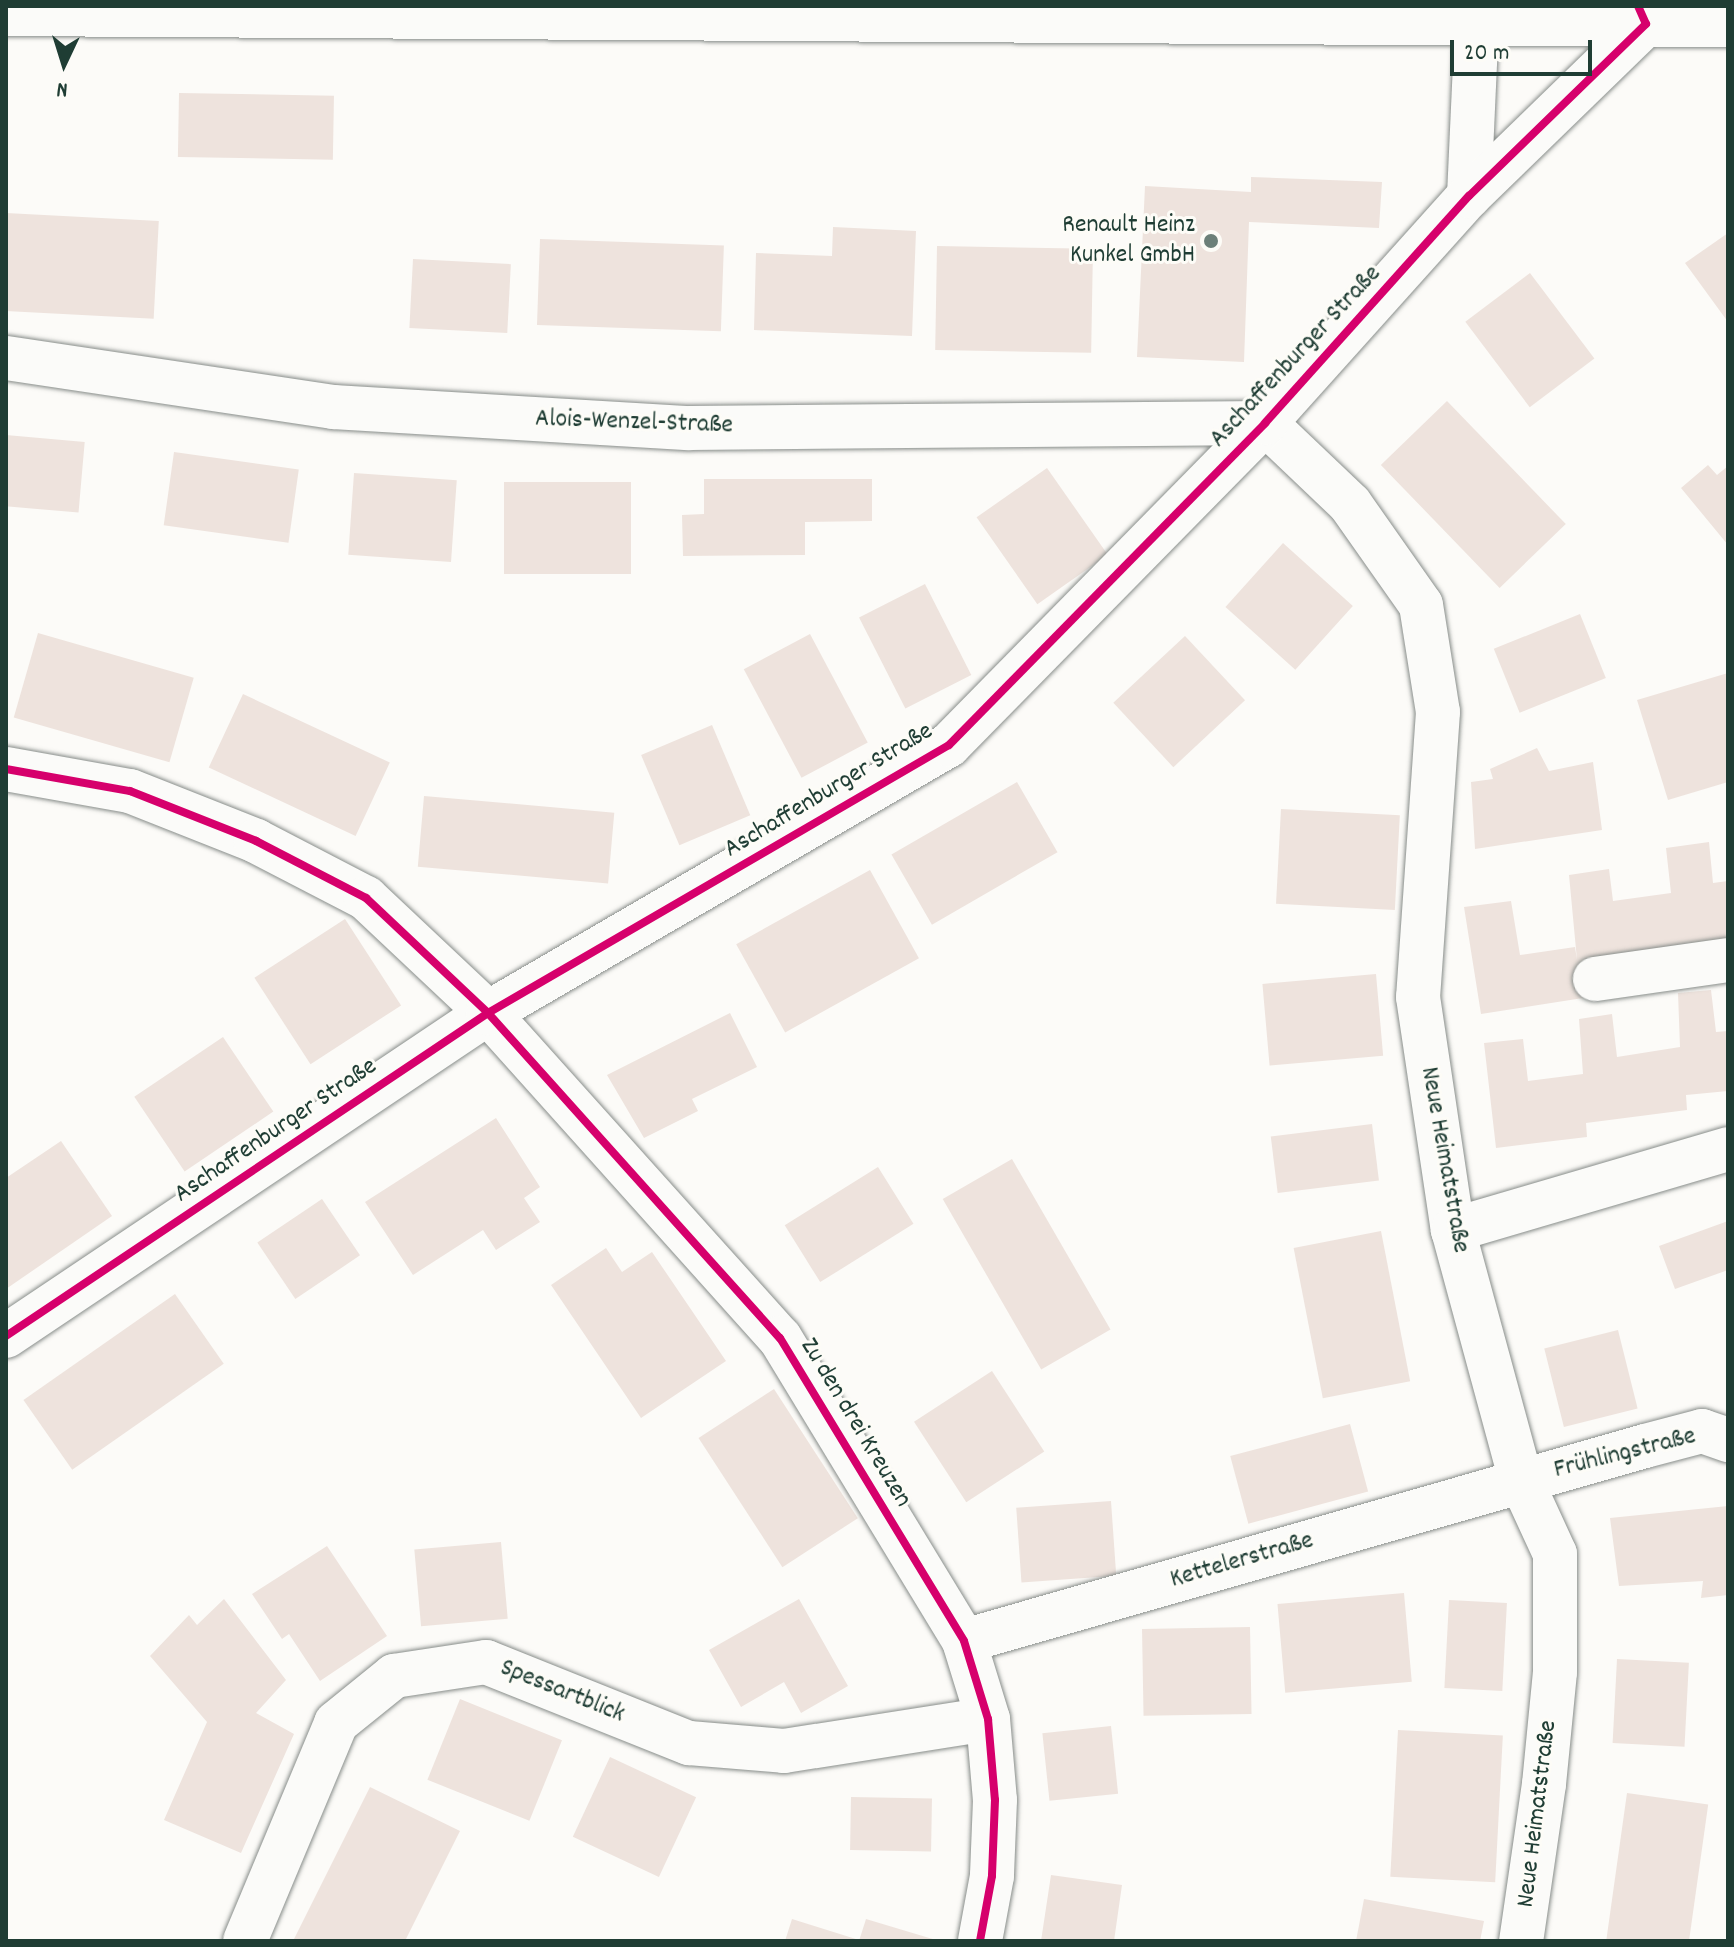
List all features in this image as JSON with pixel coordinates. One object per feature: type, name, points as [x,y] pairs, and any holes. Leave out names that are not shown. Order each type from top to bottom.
[{"type":"street","points":[[28,11],[392,11],[1477,22],[1540,14],[1646,24],[1728,25]]},
{"type":"street","points":[[1469,196],[1477,22]]},
{"type":"street","name":"Aschaffenburger Straße","points":[[6,1336],[488,1013],[949,745],[1265,423],[1469,196],[1646,24]]},
{"type":"street","name":"Alois-Wenzel-Straße","points":[[6,358],[333,407],[689,428],[1265,423]]},
{"type":"street","name":"Neue Heimatstraße","points":[[1265,423],[1350,504],[1421,605],[1438,712],[1418,997],[1453,1230],[1521,1480],[1555,1554],[1555,1672],[1544,1784],[1521,1941]]},
{"type":"street","name":"Zu den drei Kreuzen","points":[[6,769],[130,791],[256,841],[366,898],[488,1013],[780,1338],[964,1641],[988,1719],[995,1800],[992,1876],[980,1941]]},
{"type":"street","points":[[1595,979],[1728,960]]},
{"type":"street","points":[[1453,1230],[1728,1149]]},
{"type":"street","name":"Frühlingstraße","points":[[1521,1480],[1702,1431],[1728,1440]]},
{"type":"street","name":"Kettelerstraße","points":[[964,1641],[1521,1480]]},
{"type":"street","name":"Spessartblick","points":[[245,1941],[336,1723],[394,1676],[486,1662],[689,1743],[784,1751],[988,1719]]},
{"type":"building","points":[[179,93],[334,96],[333,160],[178,157]]},
{"type":"building","points":[[1251,177],[1382,182],[1379,228],[1249,222],[1244,362],[1137,357],[1145,186],[1251,192]]},
{"type":"building","points":[[6,213],[159,221],[154,319],[6,311]]},
{"type":"building","points":[[833,227],[916,231],[912,336],[754,330],[756,253],[832,256]]},
{"type":"building","points":[[1728,233],[1728,322],[1685,263]]},
{"type":"building","points":[[540,239],[724,245],[721,331],[537,325]]},
{"type":"building","points":[[937,246],[1093,249],[1091,353],[935,350]]},
{"type":"building","points":[[413,259],[511,264],[507,333],[409,328]]},
{"type":"building","points":[[1530,273],[1594,358],[1530,407],[1465,322]]},
{"type":"building","points":[[1447,401],[1566,524],[1500,588],[1381,465]]},
{"type":"building","points":[[6,435],[85,442],[79,513],[6,506]]},
{"type":"building","points":[[174,452],[299,470],[288,543],[164,525]]},
{"type":"building","points":[[1708,465],[1717,475],[1728,466],[1728,545],[1681,488]]},
{"type":"building","points":[[1047,468],[1108,555],[1037,604],[977,517]]},
{"type":"building","points":[[354,473],[457,480],[451,562],[348,555]]},
{"type":"building","points":[[704,479],[872,479],[872,521],[805,522],[805,555],[683,556],[682,515],[704,514]]},
{"type":"building","points":[[504,482],[631,482],[631,574],[504,574]]},
{"type":"building","points":[[1283,543],[1353,606],[1295,670],[1225,607]]},
{"type":"building","points":[[925,584],[971,675],[905,708],[859,618]]},
{"type":"building","points":[[1580,614],[1606,678],[1520,713],[1494,649]]},
{"type":"building","points":[[38,633],[194,678],[169,762],[14,718]]},
{"type":"building","points":[[810,634],[868,743],[802,778],[744,669]]},
{"type":"building","points":[[1185,636],[1245,700],[1173,767],[1113,703]]},
{"type":"building","points":[[1728,673],[1728,782],[1668,800],[1637,700]]},
{"type":"building","points":[[243,694],[390,762],[356,836],[209,767]]},
{"type":"building","points":[[712,725],[750,815],[679,845],[641,755]]},
{"type":"building","points":[[1537,748],[1549,771],[1593,762],[1602,830],[1475,849],[1471,782],[1493,779],[1490,769]]},
{"type":"building","points":[[1017,782],[1058,852],[932,925],[891,854]]},
{"type":"building","points":[[424,796],[614,813],[608,883],[418,867]]},
{"type":"building","points":[[1281,809],[1400,815],[1395,910],[1276,904]]},
{"type":"building","points":[[1709,842],[1713,883],[1728,881],[1728,948],[1578,968],[1583,998],[1481,1014],[1464,907],[1511,901],[1520,955],[1575,947],[1577,960],[1569,875],[1609,869],[1613,901],[1671,893],[1666,848]]},
{"type":"building","points":[[870,870],[919,958],[785,1033],[736,944]]},
{"type":"building","points":[[345,919],[401,1005],[311,1064],[254,978]]},
{"type":"building","points":[[1376,974],[1383,1056],[1270,1066],[1262,984]]},
{"type":"building","points":[[1711,990],[1716,1032],[1728,1031],[1728,1091],[1686,1095],[1687,1110],[1586,1123],[1587,1137],[1496,1148],[1484,1043],[1523,1039],[1528,1081],[1583,1074],[1579,1019],[1612,1014],[1617,1057],[1680,1047],[1678,993]]},
{"type":"building","points":[[730,1013],[757,1067],[692,1099],[698,1111],[644,1138],[607,1075]]},
{"type":"building","points":[[223,1037],[273,1112],[185,1171],[134,1097]]},
{"type":"building","points":[[496,1118],[540,1187],[524,1198],[540,1222],[496,1250],[483,1230],[413,1275],[365,1202]]},
{"type":"building","points":[[1372,1124],[1379,1181],[1278,1193],[1271,1136]]},
{"type":"building","points":[[61,1141],[112,1216],[6,1289],[6,1178]]},
{"type":"building","points":[[1012,1159],[1110,1330],[1041,1370],[943,1199]]},
{"type":"building","points":[[878,1167],[914,1224],[820,1282],[785,1225]]},
{"type":"building","points":[[322,1199],[360,1255],[295,1299],[257,1243]]},
{"type":"building","points":[[1728,1221],[1728,1270],[1675,1289],[1659,1246]]},
{"type":"building","points":[[1381,1231],[1410,1381],[1323,1398],[1294,1248]]},
{"type":"building","points":[[606,1248],[622,1272],[652,1252],[726,1361],[641,1418],[551,1285]]},
{"type":"building","points":[[175,1294],[224,1364],[72,1470],[23,1400]]},
{"type":"building","points":[[1618,1330],[1638,1409],[1564,1427],[1544,1348]]},
{"type":"building","points":[[992,1371],[1044,1452],[966,1502],[914,1422]]},
{"type":"building","points":[[774,1389],[858,1518],[782,1567],[699,1438]]},
{"type":"building","points":[[1350,1424],[1368,1492],[1248,1524],[1230,1456]]},
{"type":"building","points":[[1111,1501],[1116,1576],[1021,1582],[1016,1508]]},
{"type":"building","points":[[1728,1506],[1728,1595],[1701,1598],[1703,1581],[1619,1586],[1610,1518]]},
{"type":"building","points":[[501,1542],[508,1619],[421,1626],[414,1550]]},
{"type":"building","points":[[327,1546],[387,1636],[320,1681],[289,1634],[282,1639],[252,1594]]},
{"type":"building","points":[[1404,1593],[1412,1682],[1285,1693],[1277,1604]]},
{"type":"building","points":[[224,1599],[286,1680],[256,1713],[294,1734],[241,1853],[164,1820],[207,1722],[150,1656],[189,1615],[197,1625]]},
{"type":"building","points":[[799,1599],[848,1686],[801,1713],[784,1682],[741,1707],[709,1650]]},
{"type":"building","points":[[1449,1600],[1507,1603],[1502,1691],[1444,1688]]},
{"type":"building","points":[[1250,1627],[1252,1714],[1144,1716],[1142,1629]]},
{"type":"building","points":[[1617,1659],[1689,1663],[1685,1747],[1613,1743]]},
{"type":"building","points":[[460,1699],[562,1740],[529,1821],[427,1780]]},
{"type":"building","points":[[1111,1726],[1118,1794],[1049,1801],[1042,1733]]},
{"type":"building","points":[[1398,1730],[1503,1735],[1495,1882],[1390,1877]]},
{"type":"building","points":[[610,1757],[696,1797],[659,1877],[573,1837]]},
{"type":"building","points":[[370,1787],[460,1831],[405,1941],[293,1941]]},
{"type":"building","points":[[1627,1793],[1708,1804],[1689,1941],[1606,1941]]},
{"type":"building","points":[[851,1797],[932,1798],[931,1851],[850,1850]]},
{"type":"building","points":[[1051,1875],[1122,1885],[1114,1941],[1041,1941]]},
{"type":"building","points":[[1364,1899],[1484,1921],[1480,1941],[1356,1941]]},
{"type":"building","points":[[792,1919],[859,1940],[859,1941],[785,1941]]},
{"type":"building","points":[[866,1919],[936,1940],[859,1941]]},
{"type":"cycle path","points":[[6,1336],[488,1013],[949,745],[1265,423],[1469,196],[1646,24],[1638,6]]},
{"type":"cycle path","points":[[6,769],[130,791],[256,841],[366,898],[488,1013],[780,1338],[964,1641],[988,1719],[995,1800],[992,1876],[980,1941]]},
{"type":"place","name":"Renault Heinz Kunkel GmbH","points":[[1211,241]]}]
